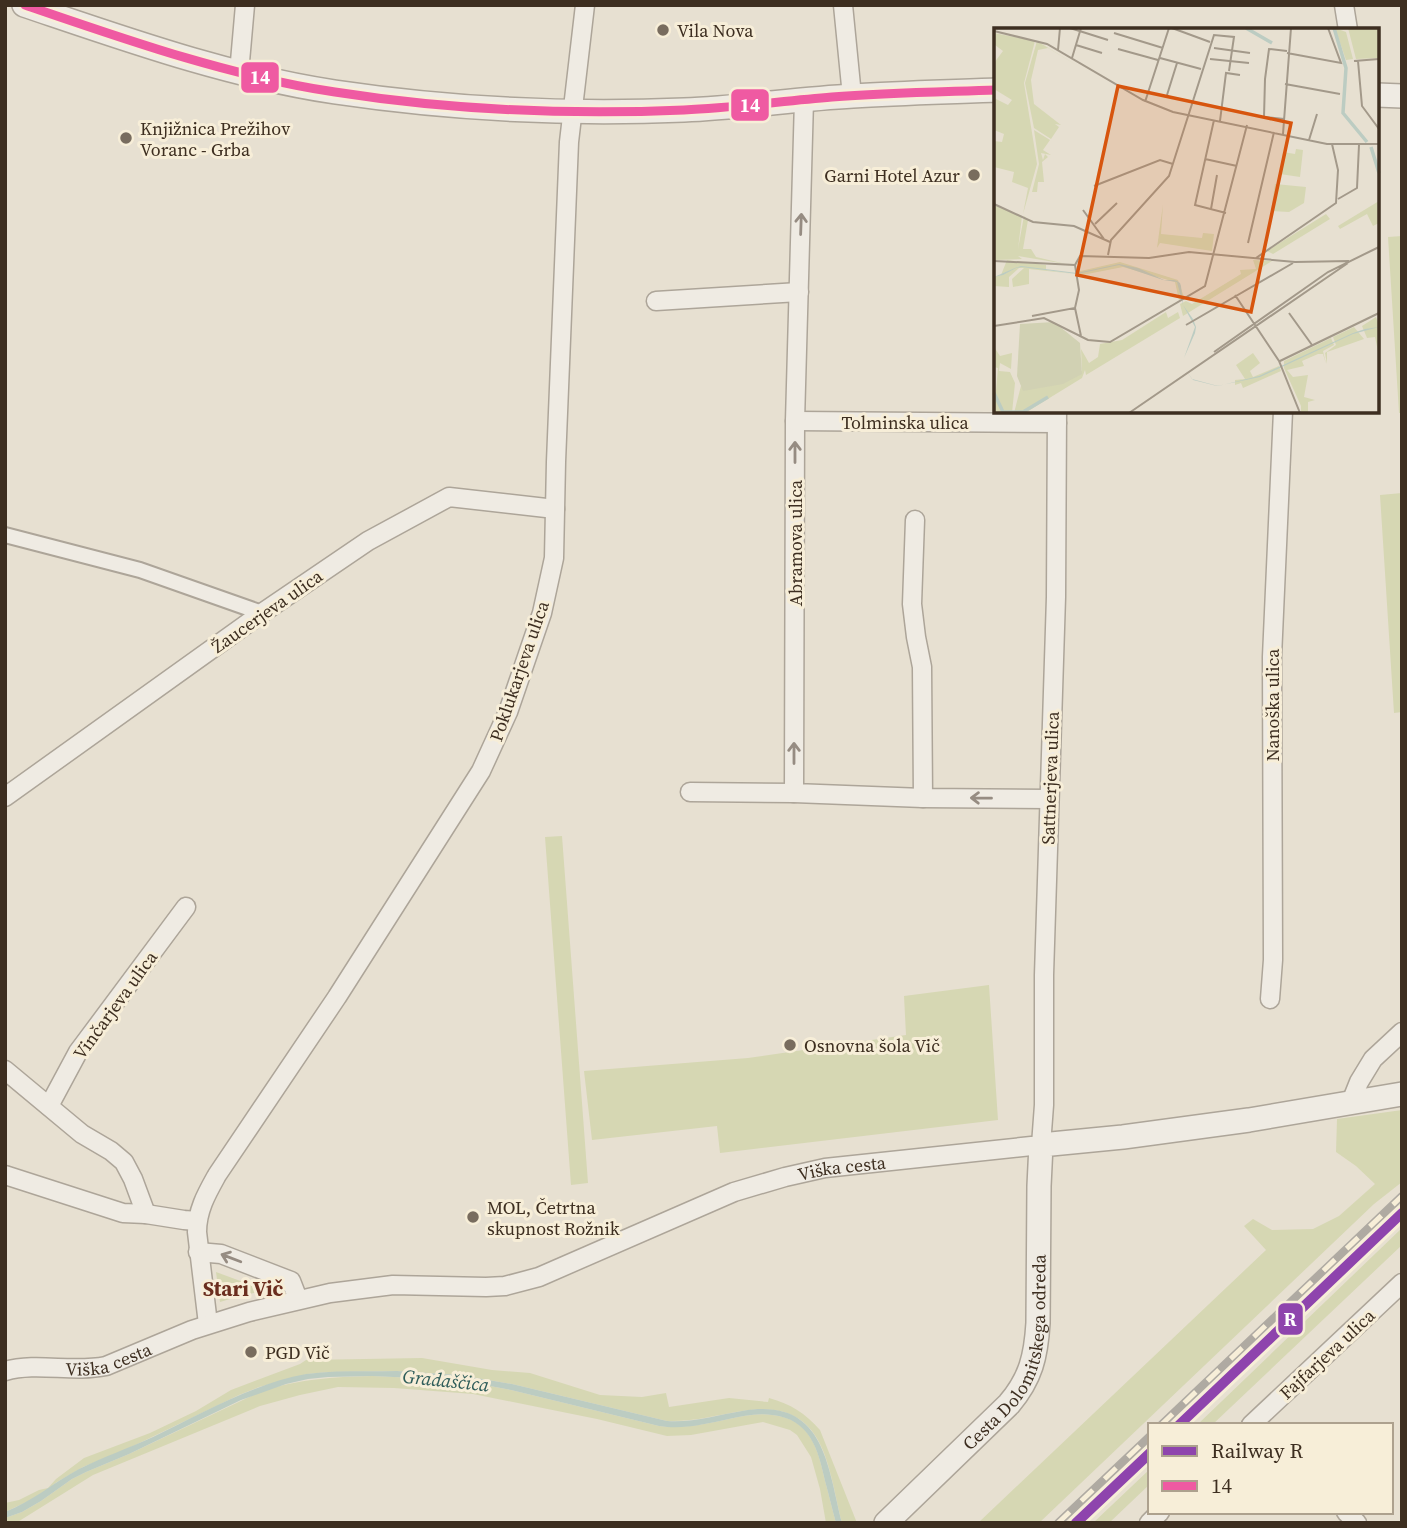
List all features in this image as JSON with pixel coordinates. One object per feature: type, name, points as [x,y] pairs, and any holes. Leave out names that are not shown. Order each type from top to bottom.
[{"type":"street","points":[[24,5],[239,73],[332,92],[467,106],[573,111],[684,110],[852,96],[994,90]]},
{"type":"street","points":[[239,73],[245,5]]},
{"type":"street","name":"Poklukarjeva ulica","points":[[198,1252],[197,1221],[203,1200],[217,1175],[337,998],[481,771],[508,712],[543,609],[554,558],[569,142],[585,5]]},
{"type":"street","points":[[843,5],[852,96]]},
{"type":"street","points":[[1344,5],[1348,28]]},
{"type":"street","points":[[1379,95],[1402,96]]},
{"type":"street","name":"Abramova ulica","points":[[794,793],[795,421],[804,100]]},
{"type":"street","points":[[656,301],[799,292]]},
{"type":"street","name":"Nanoška ulica","points":[[1270,999],[1273,960],[1272,657],[1283,413]]},
{"type":"street","name":"Tolminska ulica","points":[[795,421],[1057,417]]},
{"type":"street","name":"Sattnerjeva ulica","points":[[1041,1144],[1056,597],[1057,417]]},
{"type":"street","name":"Žaucerjeva ulica","points":[[5,797],[262,613],[368,541],[449,498],[555,509]]},
{"type":"street","points":[[915,520],[912,604],[922,667],[923,798]]},
{"type":"street","points":[[5,535],[140,570],[262,613]]},
{"type":"street","points":[[690,792],[1049,799]]},
{"type":"street","name":"Vinčarjeva ulica","points":[[49,1107],[78,1052],[186,907]]},
{"type":"street","points":[[1350,1102],[1373,1059],[1402,1032]]},
{"type":"street","points":[[5,1070],[82,1134],[124,1162],[146,1214]]},
{"type":"street","name":"Viška cesta","points":[[5,1371],[30,1366],[91,1369],[106,1366],[159,1342],[249,1311],[359,1288],[393,1285],[505,1286],[551,1272],[734,1192],[825,1168],[1123,1137],[1249,1120],[1402,1094]]},
{"type":"street","name":"Cesta Dolomitskega odreda","points":[[886,1523],[1009,1405],[1023,1386],[1032,1366],[1038,1323],[1041,1144]]},
{"type":"street","points":[[5,1175],[122,1213],[197,1221]]},
{"type":"street","points":[[208,1324],[198,1252],[220,1254],[291,1281],[298,1299]]},
{"type":"street","name":"Fajfarjeva ulica","points":[[1253,1423],[1402,1283]]},
{"type":"green space","points":[[1402,236],[1402,413],[1399,413],[1388,237]]},
{"type":"green space","points":[[1402,493],[1402,712],[1394,713],[1380,495]]},
{"type":"green space","points":[[562,836],[588,1183],[571,1185],[545,837]]},
{"type":"green space","points":[[989,985],[998,1120],[720,1153],[717,1126],[592,1140],[584,1071],[748,1058],[906,1035],[904,996]]},
{"type":"green space","points":[[1402,1110],[1402,1182],[1374,1204],[1039,1523],[978,1523],[1266,1250],[1244,1226],[1253,1219],[1272,1230],[1313,1229],[1339,1216],[1375,1184],[1336,1152],[1337,1119]]},
{"type":"green space","points":[[1402,1228],[1402,1245],[1214,1423],[1199,1423]]},
{"type":"green space","points":[[216,1272],[262,1291],[237,1297],[236,1283],[229,1283],[230,1299],[220,1302]]},
{"type":"green space","points":[[422,1358],[492,1370],[530,1373],[600,1395],[642,1397],[666,1393],[669,1407],[729,1398],[768,1402],[769,1398],[784,1403],[803,1414],[820,1430],[857,1523],[842,1523],[826,1457],[818,1439],[806,1425],[791,1414],[770,1410],[742,1411],[667,1421],[512,1384],[459,1375],[397,1371],[307,1374],[259,1387],[83,1467],[37,1497],[5,1512],[5,1503],[48,1488],[84,1458],[150,1433],[196,1411],[231,1390],[306,1360]]},
{"type":"green space","points":[[372,1376],[458,1380],[659,1426],[694,1426],[755,1415],[785,1417],[804,1429],[815,1447],[836,1523],[826,1523],[811,1457],[797,1435],[790,1430],[763,1422],[691,1435],[667,1436],[473,1394],[338,1387],[260,1406],[93,1475],[16,1523],[5,1523],[5,1518],[41,1501],[72,1479],[262,1391],[316,1379]]},
{"type":"green space","points":[[1148,1471],[1148,1486],[1109,1523],[1093,1523]]},
{"type":"shaded area","name":"Gradaščica","points":[[397,1371],[459,1375],[512,1384],[667,1421],[695,1420],[769,1409],[790,1414],[806,1424],[817,1439],[832,1478],[842,1523],[836,1523],[815,1447],[804,1429],[785,1418],[755,1415],[694,1426],[668,1427],[458,1380],[372,1376],[308,1379],[241,1400],[72,1479],[41,1501],[5,1518],[5,1512],[25,1503],[79,1469],[266,1385],[306,1374]]},
{"type":"railway","points":[[1163,1423],[1402,1196]]},
{"type":"railway","points":[[1058,1523],[1148,1438]]},
{"type":"rail line","name":"R","points":[[1181,1423],[1402,1213]]},
{"type":"rail line","name":"R","points":[[1076,1523],[1148,1455]]},
{"type":"transit line","name":"14","points":[[25,5],[178,56],[256,77],[335,92],[465,107],[553,111],[684,110],[852,96],[994,90]]},
{"type":"place","name":"Vila Nova","points":[[663,30]]},
{"type":"place","name":"Knjižnica Prežihov Voranc - Grba","points":[[126,138]]},
{"type":"place","name":"Garni Hotel Azur","points":[[974,175]]},
{"type":"place","name":"Osnovna šola Vič","points":[[790,1045]]},
{"type":"place","name":"MOL, Četrtna skupnost Rožnik","points":[[473,1217]]},
{"type":"place","name":"PGD Vič","points":[[251,1352]]},
{"type":"district","name":"Stari Vič","points":[[243,1288]]}]
